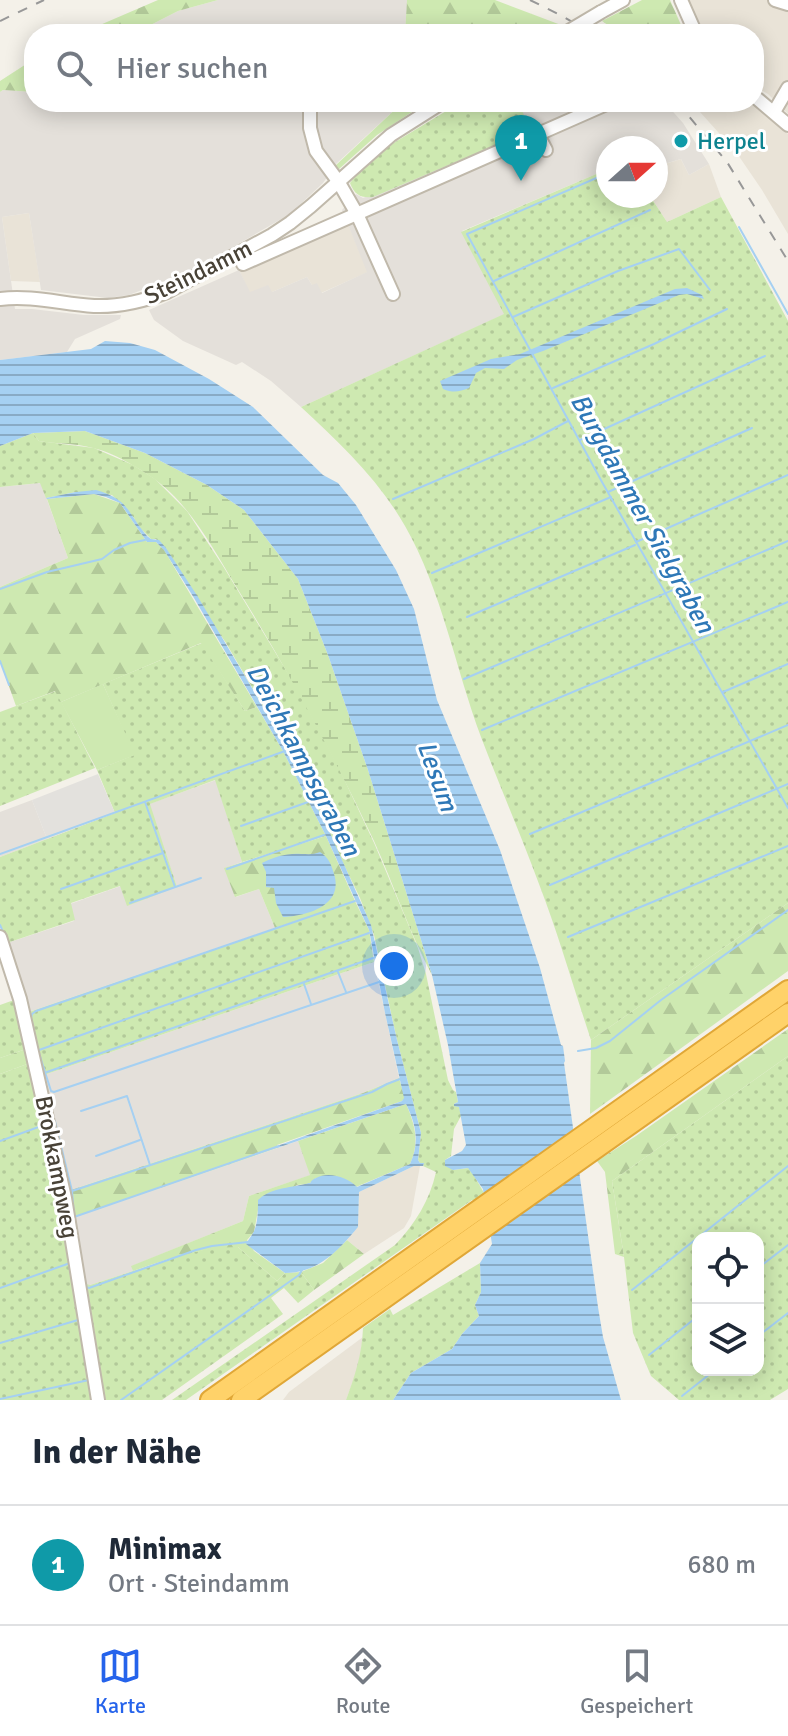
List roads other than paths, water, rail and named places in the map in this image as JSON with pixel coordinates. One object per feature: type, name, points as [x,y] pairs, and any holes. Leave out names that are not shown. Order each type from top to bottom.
[{"type":"highway","points":[[210,1400],[788,990]]},
{"type":"highway","points":[[241,1400],[788,1013]]},
{"type":"street","points":[[581,24],[623,0]]},
{"type":"street","points":[[681,0],[692,24]]},
{"type":"street","points":[[775,0],[788,4]]},
{"type":"street","points":[[774,112],[788,88]]},
{"type":"street","points":[[764,104],[788,125]]},
{"type":"street","points":[[310,112],[310,128],[316,151],[357,214],[393,294]]},
{"type":"street","name":"Steindamm","points":[[0,299],[28,297],[94,306],[130,304],[167,292],[272,235],[311,206],[391,135],[427,112]]},
{"type":"street","name":"Steindamm","points":[[243,264],[587,112]]},
{"type":"street","points":[[538,135],[546,150]]},
{"type":"street","name":"Brokkampweg","points":[[0,937],[20,999],[65,1198],[98,1400]]},
{"type":"water","points":[[687,288],[704,299],[679,295],[517,360],[504,369],[485,368],[476,373],[469,388],[456,392],[443,389],[440,381],[491,359],[520,354],[675,289]]},
{"type":"water","name":"Lesum","points":[[105,341],[130,343],[155,350],[253,407],[323,475],[338,483],[356,505],[396,570],[414,609],[437,700],[500,850],[563,1046],[598,1307],[621,1400],[393,1400],[411,1373],[452,1349],[479,1316],[475,1305],[481,1292],[480,1263],[492,1244],[483,1189],[468,1168],[453,1170],[445,1166],[445,1160],[462,1151],[466,1145],[459,1107],[454,1106],[458,1102],[432,975],[368,770],[298,579],[244,510],[207,485],[145,453],[85,431],[33,433],[0,446],[0,360],[91,349]]},
{"type":"water","points":[[96,490],[122,502],[147,536],[159,540],[198,597],[287,747],[371,925],[421,1133],[418,1160],[424,1163],[359,1192],[358,1227],[326,1259],[297,1272],[285,1273],[246,1244],[256,1226],[258,1200],[274,1191],[310,1183],[326,1175],[343,1178],[357,1187],[410,1164],[415,1149],[414,1126],[406,1104],[277,1148],[404,1098],[369,930],[283,751],[164,550],[156,542],[147,542],[120,503],[94,494],[46,498]]},
{"type":"water","points":[[320,852],[333,870],[334,894],[322,907],[283,917],[276,903],[274,888],[266,887],[266,872],[262,863],[286,855]]},
{"type":"waterway","name":"Burgdammer Sielgraben","points":[[596,178],[467,234],[602,482],[788,808]]},
{"type":"waterway","points":[[494,281],[650,210]]},
{"type":"waterway","points":[[739,227],[788,314]]},
{"type":"waterway","points":[[513,317],[618,271],[679,249],[710,290]]},
{"type":"waterway","points":[[553,388],[727,309]]},
{"type":"waterway","points":[[580,440],[765,356]]},
{"type":"waterway","points":[[393,499],[534,439],[568,421]]},
{"type":"waterway","points":[[608,492],[752,428]]},
{"type":"waterway","points":[[636,542],[788,475]]},
{"type":"waterway","points":[[432,573],[611,497]]},
{"type":"waterway","name":"Deichkampsgraben","points":[[0,589],[47,572],[102,559],[114,550],[145,540]]},
{"type":"waterway","points":[[464,679],[788,541]]},
{"type":"waterway","points":[[467,617],[635,545]]},
{"type":"waterway","points":[[482,730],[788,602]]},
{"type":"waterway","name":"Deichkampsgraben","points":[[0,661],[9,685]]},
{"type":"waterway","points":[[723,692],[788,664]]},
{"type":"waterway","points":[[530,834],[788,725]]},
{"type":"waterway","points":[[0,854],[285,751]]},
{"type":"waterway","points":[[550,885],[788,784]]},
{"type":"waterway","points":[[145,802],[175,887]]},
{"type":"waterway","points":[[241,826],[308,802]]},
{"type":"waterway","points":[[227,869],[324,835]]},
{"type":"waterway","points":[[568,937],[788,846]]},
{"type":"waterway","points":[[61,889],[163,853]]},
{"type":"waterway","points":[[130,903],[201,878]]},
{"type":"waterway","points":[[355,901],[36,1011],[31,1018],[38,1050],[51,1091],[54,1092],[379,982]]},
{"type":"waterway","points":[[578,1051],[596,1048],[610,1041],[661,1000],[788,910]]},
{"type":"waterway","points":[[0,925],[3,932]]},
{"type":"waterway","points":[[39,1050],[369,933]]},
{"type":"waterway","points":[[47,1072],[373,958]]},
{"type":"waterway","points":[[338,972],[346,992]]},
{"type":"waterway","points":[[304,984],[311,1004]]},
{"type":"waterway","points":[[9,985],[13,998]]},
{"type":"waterway","points":[[72,1191],[372,1092],[400,1079]]},
{"type":"waterway","points":[[81,1111],[127,1096],[150,1165]]},
{"type":"waterway","points":[[55,1121],[72,1191],[74,1216]]},
{"type":"waterway","points":[[0,1141],[44,1125]]},
{"type":"waterway","points":[[96,1156],[140,1140]]},
{"type":"waterway","points":[[74,1217],[279,1146]]},
{"type":"waterway","points":[[632,1290],[788,1166]]},
{"type":"waterway","points":[[86,1287],[196,1250],[248,1242]]},
{"type":"waterway","points":[[764,1263],[788,1245]]},
{"type":"waterway","points":[[0,1288],[70,1263]]},
{"type":"waterway","points":[[121,1400],[302,1270]]},
{"type":"waterway","points":[[764,1331],[788,1313]]},
{"type":"waterway","points":[[0,1343],[78,1320]]},
{"type":"waterway","points":[[649,1355],[692,1321]]},
{"type":"waterway","points":[[682,1396],[707,1376]]},
{"type":"waterway","points":[[0,1399],[89,1380]]},
{"type":"railway","points":[[0,21],[44,0]]},
{"type":"railway","points":[[530,0],[576,24]]},
{"type":"railway","points":[[685,112],[727,162],[788,261]]},
{"type":"place","name":"Herpel","points":[[681,141]]},
{"type":"place","name":"Minimax","points":[[521,181]]}]
